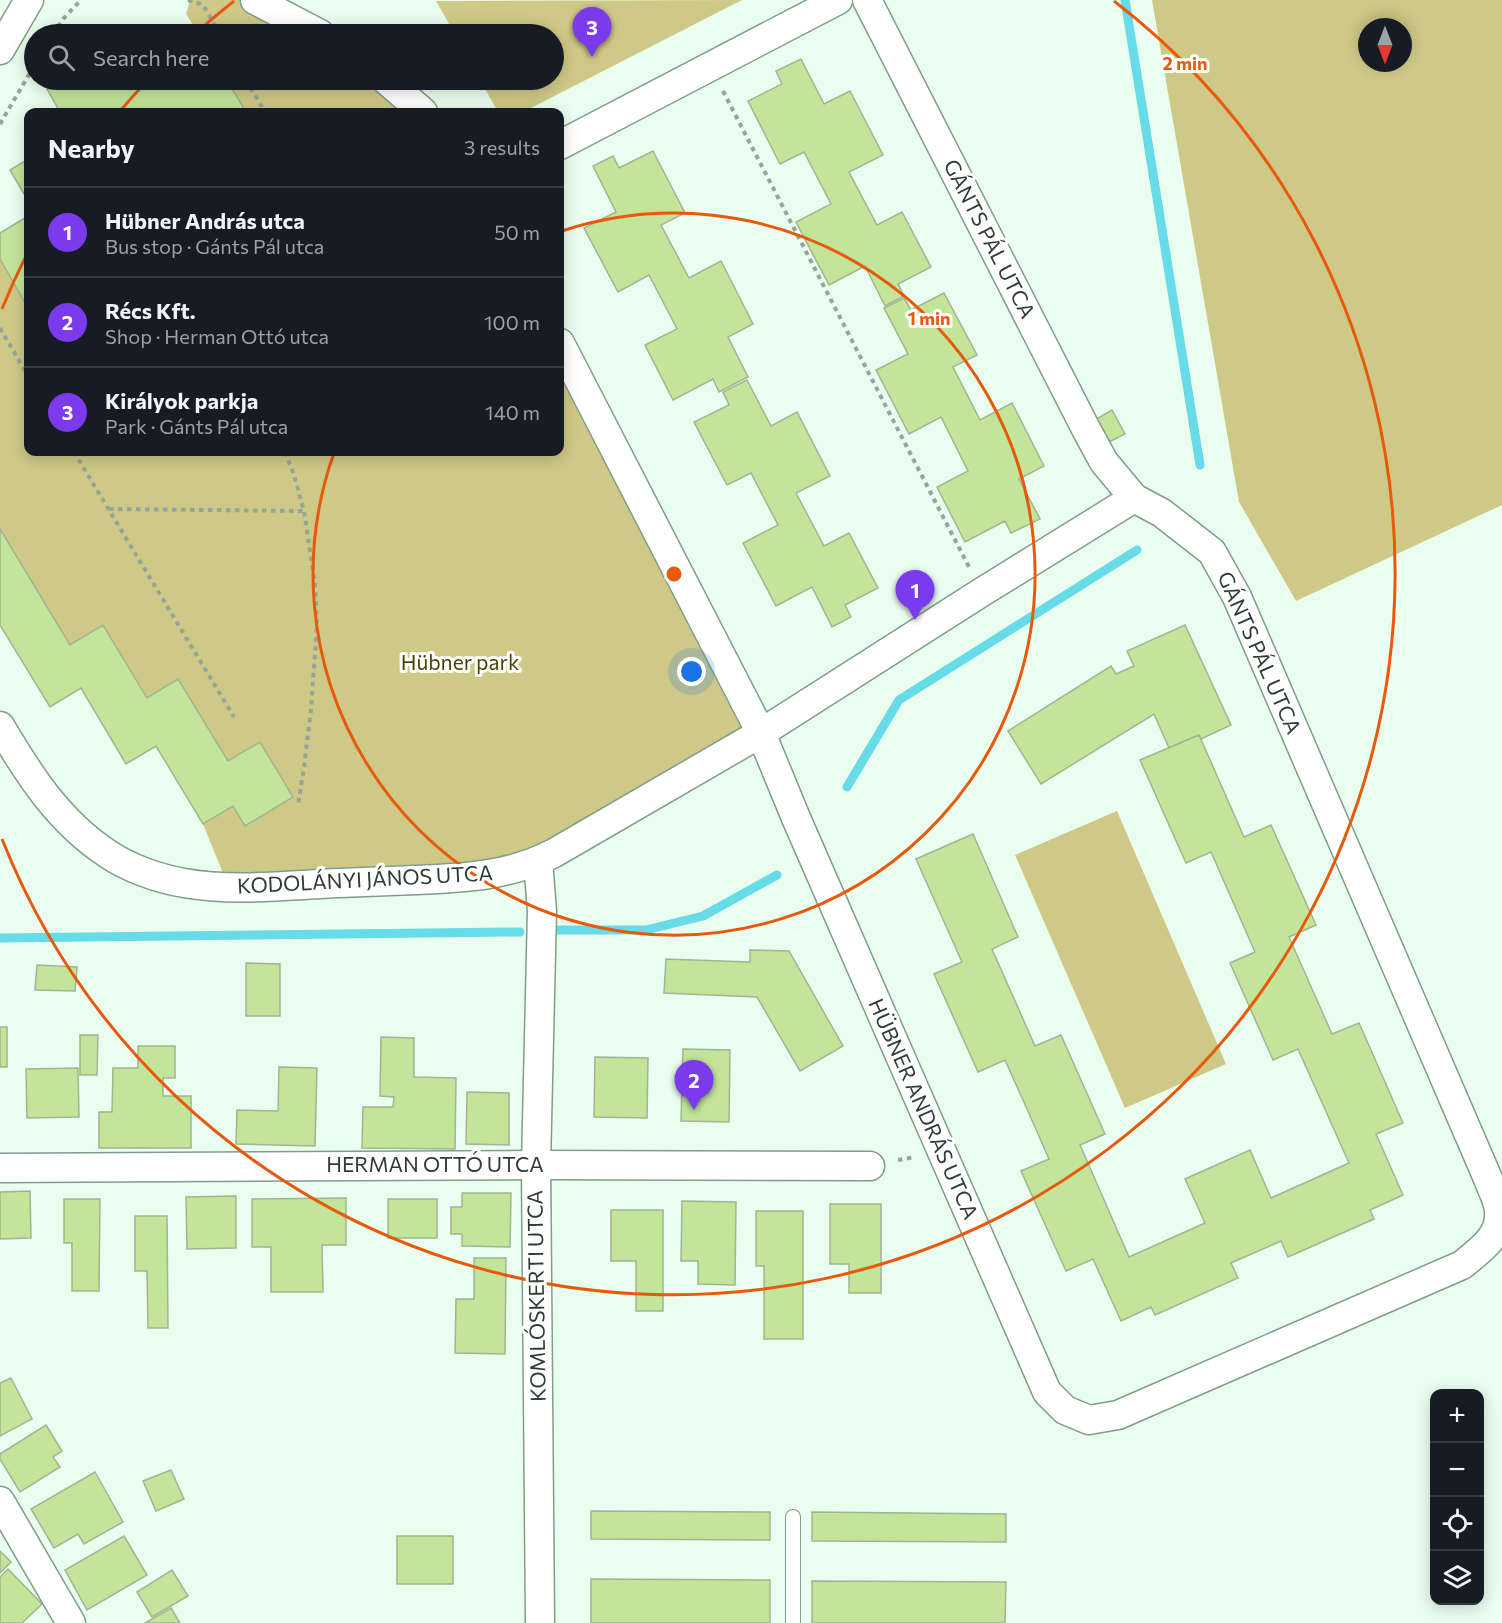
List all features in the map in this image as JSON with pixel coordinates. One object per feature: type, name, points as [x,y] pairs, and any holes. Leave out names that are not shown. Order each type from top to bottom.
[{"type":"street","points":[[0,50],[29,0]]},
{"type":"street","points":[[255,0],[301,24]]},
{"type":"street","points":[[564,143],[838,0]]},
{"type":"street","name":"GÁNTS PÁL UTCA","points":[[867,0],[1104,462],[1134,498],[1162,513],[1212,552],[1237,597],[1489,1181],[1500,1212],[1496,1232]]},
{"type":"street","points":[[398,90],[418,108]]},
{"type":"street","name":"HÜBNER ANDRÁS UTCA","points":[[564,351],[761,733],[783,789],[1047,1392],[1065,1410],[1089,1420],[1118,1415],[1462,1265],[1496,1232]]},
{"type":"street","points":[[761,733],[1134,498]]},
{"type":"street","name":"KODOLÁNYI JÁNOS UTCA","points":[[0,726],[51,804],[108,855],[145,873],[183,883],[229,888],[453,879],[504,873],[538,861],[761,733]]},
{"type":"street","name":"KOMLÓSKERTI UTCA","points":[[538,861],[542,911],[536,1165],[540,1623]]},
{"type":"street","name":"HERMAN OTTÓ UTCA","points":[[0,1168],[870,1166]]},
{"type":"street","points":[[0,1501],[71,1623]]},
{"type":"lane","points":[[793,1517],[793,1623]]},
{"type":"path","points":[[60,24],[81,0]]},
{"type":"path","points":[[188,0],[203,5],[214,24]]},
{"type":"path","points":[[710,66],[982,592]]},
{"type":"path","points":[[0,124],[24,83]]},
{"type":"path","points":[[252,90],[263,108]]},
{"type":"path","points":[[0,328],[24,369]]},
{"type":"path","points":[[76,456],[234,717]]},
{"type":"path","points":[[287,456],[304,511],[315,584],[317,626],[311,709],[298,805]]},
{"type":"path","points":[[109,509],[304,511]]},
{"type":"path","points":[[870,1166],[942,1152]]},
{"type":"green space","points":[[190,0],[255,0],[301,24],[192,24],[186,14]]},
{"type":"green space","points":[[742,0],[531,108],[496,108],[486,90],[564,90],[564,24],[449,24],[436,1]]},
{"type":"green space","points":[[1152,0],[1502,0],[1502,505],[1296,601],[1239,502]]},
{"type":"green space","points":[[233,90],[398,90],[418,108],[244,108]]},
{"type":"green space","name":"Hübner park","points":[[0,259],[24,301],[24,456],[564,456],[564,351],[761,733],[538,861],[229,888],[203,824],[233,806],[246,826],[293,797],[260,742],[228,761],[179,680],[147,698],[103,625],[70,645],[0,529]]},
{"type":"green space","points":[[1117,811],[1226,1064],[1125,1108],[1015,855]]},
{"type":"building","points":[[801,59],[824,104],[850,91],[883,155],[849,172],[877,225],[902,212],[931,267],[898,284],[904,296],[885,306],[865,266],[829,285],[796,222],[831,204],[804,152],[780,164],[748,101],[782,84],[776,71]]},
{"type":"building","points":[[48,90],[233,90],[244,108],[58,108]]},
{"type":"building","points":[[653,151],[685,213],[661,225],[689,278],[721,261],[753,324],[728,337],[748,377],[719,392],[713,379],[673,400],[645,345],[677,329],[675,325],[649,275],[618,292],[584,228],[616,212],[593,166],[613,156],[619,168]]},
{"type":"building","points":[[24,161],[24,194],[10,170]]},
{"type":"building","points":[[24,218],[24,301],[0,259],[0,233]]},
{"type":"building","points":[[944,293],[977,355],[953,367],[980,420],[1012,403],[1044,466],[1019,479],[1040,519],[1011,533],[1005,521],[965,542],[937,487],[968,471],[941,417],[909,434],[876,370],[908,354],[884,308],[904,298],[911,310]]},
{"type":"building","points":[[747,380],[771,426],[797,412],[830,476],[796,493],[824,546],[849,533],[878,588],[845,605],[851,617],[832,627],[812,587],[776,606],[743,543],[778,525],[751,473],[727,485],[694,422],[729,405],[723,392]]},
{"type":"building","points":[[1112,410],[1125,434],[1103,445],[1091,422]]},
{"type":"building","points":[[0,529],[70,645],[103,625],[147,698],[178,679],[228,761],[260,742],[293,797],[245,826],[233,806],[203,824],[156,746],[126,764],[81,688],[50,707],[0,625]]},
{"type":"building","points":[[1185,625],[1231,725],[1201,739],[1199,735],[1169,748],[1154,714],[1041,784],[1008,731],[1111,666],[1116,674],[1134,666],[1127,651]]},
{"type":"building","points":[[1199,735],[1244,837],[1271,825],[1316,925],[1289,937],[1332,1034],[1359,1023],[1403,1123],[1376,1134],[1403,1195],[1370,1210],[1374,1219],[1288,1257],[1281,1241],[1231,1263],[1238,1278],[1155,1315],[1151,1307],[1121,1321],[1093,1259],[1066,1271],[1021,1171],[1049,1159],[1005,1060],[978,1072],[934,974],[962,962],[916,859],[973,834],[1018,937],[992,949],[1035,1046],[1061,1035],[1105,1134],[1080,1145],[1129,1257],[1205,1223],[1185,1179],[1250,1150],[1271,1198],[1349,1163],[1298,1049],[1273,1060],[1230,963],[1255,952],[1211,852],[1186,863],[1140,760]]},
{"type":"building","points":[[750,950],[789,951],[843,1046],[800,1071],[757,997],[664,993],[666,959],[750,962]]},
{"type":"building","points":[[246,963],[280,964],[280,1016],[246,1016]]},
{"type":"building","points":[[37,965],[77,967],[75,991],[35,990]]},
{"type":"building","points":[[0,1027],[7,1027],[7,1067],[0,1067]]},
{"type":"building","points":[[80,1035],[98,1035],[97,1075],[80,1075]]},
{"type":"building","points":[[381,1037],[414,1038],[414,1077],[456,1078],[455,1149],[362,1148],[363,1107],[393,1107],[394,1097],[380,1096]]},
{"type":"building","points":[[138,1046],[175,1046],[175,1078],[163,1078],[163,1096],[191,1096],[191,1148],[99,1148],[99,1112],[112,1112],[113,1068],[138,1068]]},
{"type":"building","points":[[683,1049],[730,1050],[729,1122],[681,1121]]},
{"type":"building","points":[[595,1057],[648,1058],[647,1118],[594,1117]]},
{"type":"building","points":[[279,1067],[317,1068],[315,1146],[236,1144],[237,1110],[278,1111]]},
{"type":"building","points":[[78,1068],[79,1117],[27,1118],[26,1069]]},
{"type":"building","points":[[467,1092],[509,1093],[509,1145],[466,1144]]},
{"type":"building","points":[[30,1191],[31,1238],[0,1239],[0,1192]]},
{"type":"building","points":[[462,1193],[511,1193],[510,1247],[462,1246],[462,1234],[451,1234],[451,1207],[462,1207]]},
{"type":"building","points":[[236,1196],[236,1248],[187,1249],[186,1197]]},
{"type":"building","points":[[346,1198],[346,1245],[322,1245],[323,1292],[271,1292],[271,1247],[252,1247],[252,1199]]},
{"type":"building","points":[[64,1199],[100,1199],[99,1291],[72,1291],[72,1243],[64,1243]]},
{"type":"building","points":[[388,1199],[437,1199],[437,1238],[388,1238]]},
{"type":"building","points":[[682,1201],[736,1202],[735,1285],[698,1284],[698,1261],[681,1261]]},
{"type":"building","points":[[830,1204],[881,1204],[881,1293],[849,1293],[849,1264],[830,1264]]},
{"type":"building","points":[[611,1210],[663,1210],[663,1311],[636,1311],[636,1261],[611,1261]]},
{"type":"building","points":[[756,1211],[803,1211],[803,1339],[764,1339],[764,1266],[756,1266]]},
{"type":"building","points":[[135,1216],[167,1216],[168,1328],[148,1328],[147,1271],[135,1271]]},
{"type":"building","points":[[474,1258],[506,1258],[505,1354],[455,1353],[456,1299],[474,1299]]},
{"type":"building","points":[[11,1378],[32,1419],[0,1436],[0,1383]]},
{"type":"building","points":[[46,1425],[62,1451],[53,1457],[60,1467],[20,1492],[0,1459],[0,1454]]},
{"type":"building","points":[[171,1470],[184,1499],[156,1511],[143,1481]]},
{"type":"building","points":[[95,1472],[123,1522],[84,1544],[78,1534],[54,1548],[31,1509]]},
{"type":"building","points":[[591,1511],[770,1512],[770,1540],[591,1539]]},
{"type":"building","points":[[812,1512],[1006,1514],[1006,1542],[812,1541]]},
{"type":"building","points":[[124,1536],[147,1575],[87,1610],[65,1570]]},
{"type":"building","points":[[397,1536],[453,1536],[453,1584],[397,1584]]},
{"type":"building","points":[[0,1551],[11,1562],[0,1573]]},
{"type":"building","points":[[8,1569],[42,1604],[22,1623],[0,1623],[0,1577]]},
{"type":"building","points":[[172,1570],[188,1596],[152,1617],[137,1592]]},
{"type":"building","points":[[591,1579],[770,1580],[770,1623],[591,1623]]},
{"type":"building","points":[[812,1581],[1006,1582],[1005,1623],[812,1623]]},
{"type":"building","points":[[171,1608],[180,1623],[145,1623]]},
{"type":"waterway","points":[[1125,0],[1200,465]]},
{"type":"waterway","points":[[847,787],[899,700],[1137,550]]},
{"type":"waterway","points":[[559,930],[646,930],[703,916],[777,875]]},
{"type":"waterway","points":[[0,938],[520,932]]},
{"type":"place","name":"Királyok parkja","points":[[592,57]]},
{"type":"place","name":"Hübner András utca","points":[[915,620]]},
{"type":"place","name":"Récs Kft.","points":[[694,1110]]}]
